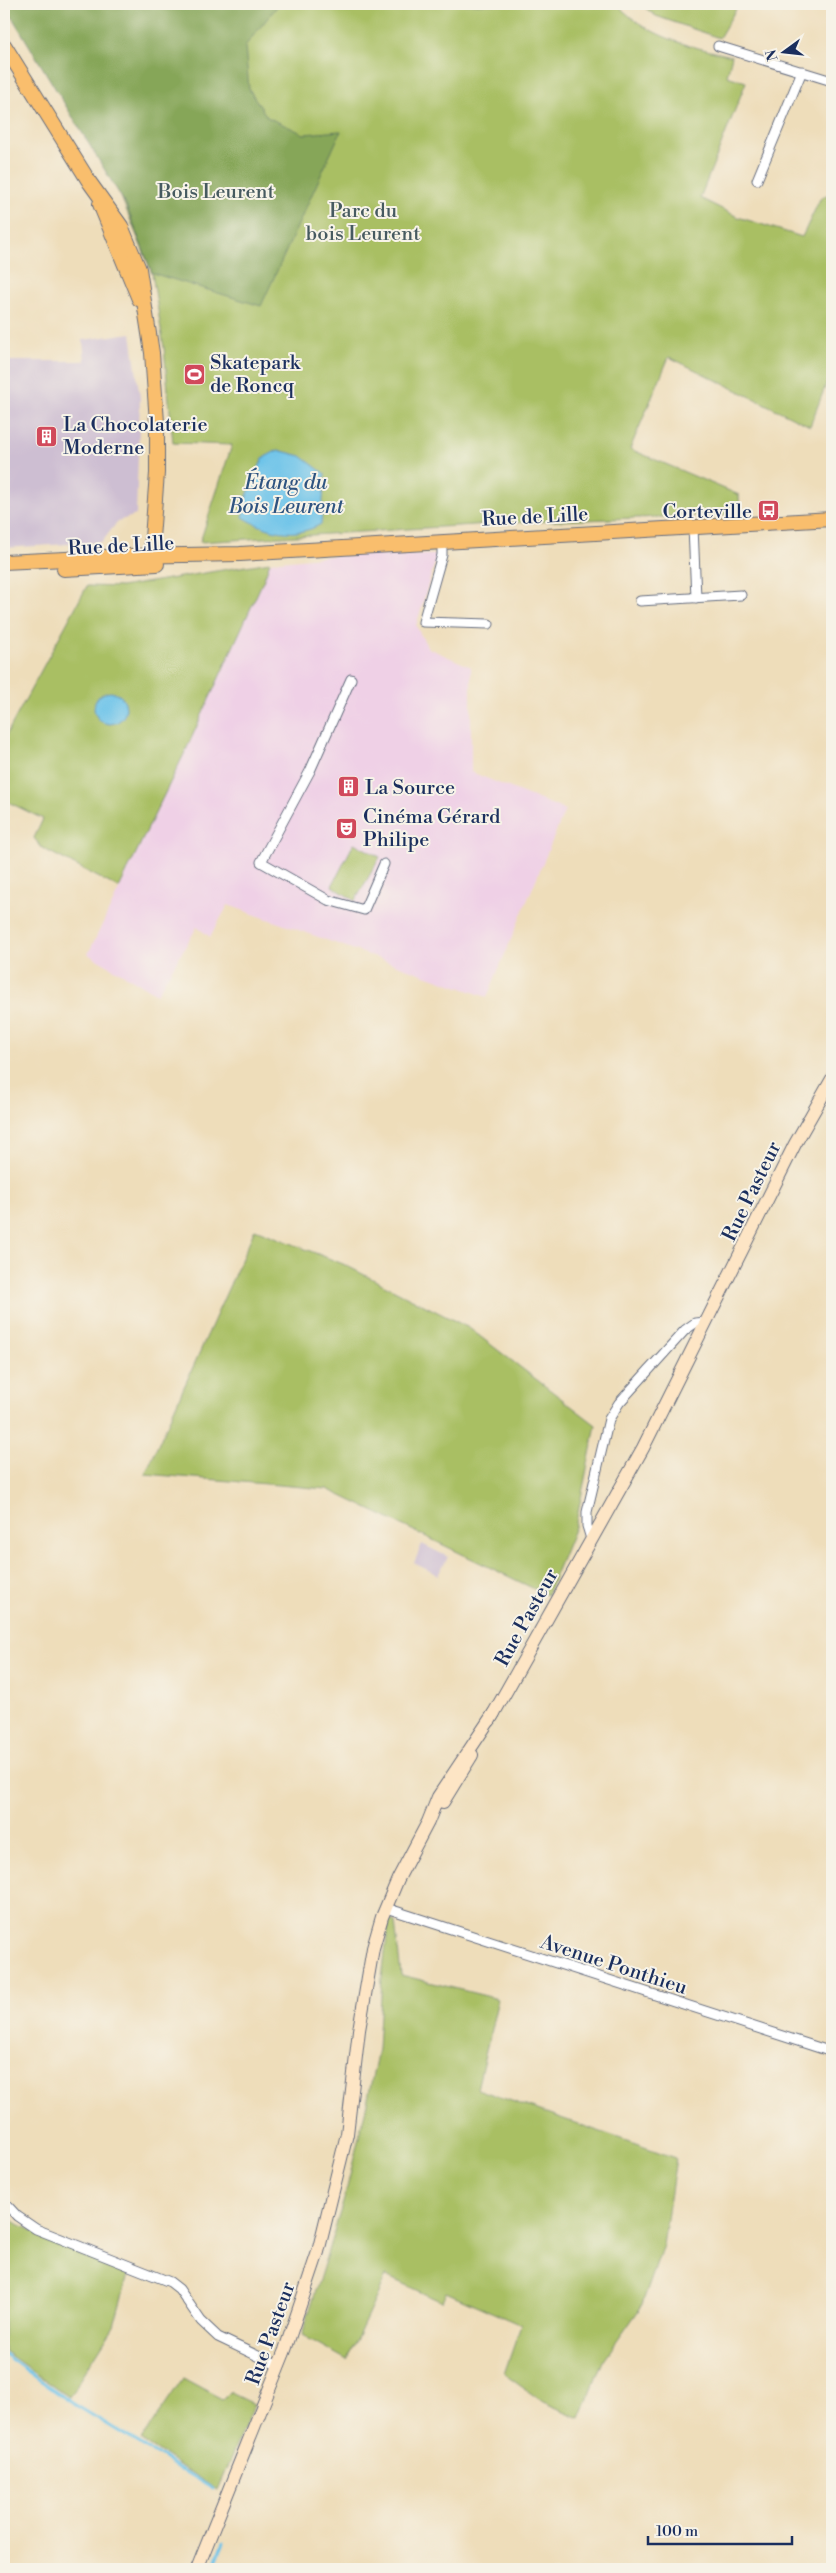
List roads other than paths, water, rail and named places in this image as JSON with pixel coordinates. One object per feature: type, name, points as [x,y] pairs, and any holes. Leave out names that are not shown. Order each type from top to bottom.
[{"type":"main road","points":[[4,45],[90,182],[138,296],[150,338],[158,442],[150,560]]},
{"type":"main road","name":"Rue de Lille","points":[[4,571],[442,541],[832,519]]},
{"type":"main road","name":"Rue de Lille","points":[[4,562],[150,560]]},
{"type":"main road","name":"Rue Pasteur","points":[[197,2569],[278,2366],[318,2252],[365,2052],[365,1999],[373,1948],[398,1879],[428,1822],[438,1797],[454,1770],[494,1713],[642,1448],[795,1144],[832,1079]]},
{"type":"street","points":[[718,46],[832,81]]},
{"type":"street","points":[[757,180],[802,71]]},
{"type":"street","points":[[693,527],[696,598]]},
{"type":"street","points":[[442,541],[442,555],[423,622],[489,624]]},
{"type":"street","points":[[640,601],[741,595]]},
{"type":"street","points":[[351,679],[310,771],[261,862],[328,900],[364,910],[384,864]]},
{"type":"street","points":[[592,1539],[587,1526],[587,1512],[608,1419],[685,1330],[695,1323],[707,1322]]},
{"type":"street","name":"Avenue Ponthieu","points":[[386,1908],[832,2052]]},
{"type":"street","points":[[5,2203],[17,2216],[36,2229],[175,2285],[201,2322],[218,2337],[278,2366]]},
{"type":"water","name":"Étang du Bois Leurent","points":[[278,450],[301,456],[325,474],[321,524],[311,529],[282,532],[262,527],[243,517],[244,503],[263,458]]},
{"type":"water","points":[[110,692],[116,693],[121,697],[125,702],[125,714],[121,719],[116,723],[110,724],[104,723],[99,719],[95,714],[94,708],[95,702],[99,697],[104,693]]},
{"type":"waterway","points":[[4,2354],[69,2401],[213,2489]]},
{"type":"waterway","points":[[213,2569],[224,2542]]},
{"type":"place","name":"Skatepark de Roncq","points":[[194,374]]},
{"type":"place","name":"La Chocolaterie Moderne","points":[[47,436]]},
{"type":"place","name":"Corteville","points":[[768,511]]},
{"type":"place","name":"La Source","points":[[349,787]]},
{"type":"place","name":"Cinéma Gérard Philipe","points":[[347,828]]},
{"type":"park label","name":"Bois Leurent","points":[[216,191]]},
{"type":"park label","name":"Parc du bois Leurent","points":[[363,222]]}]
